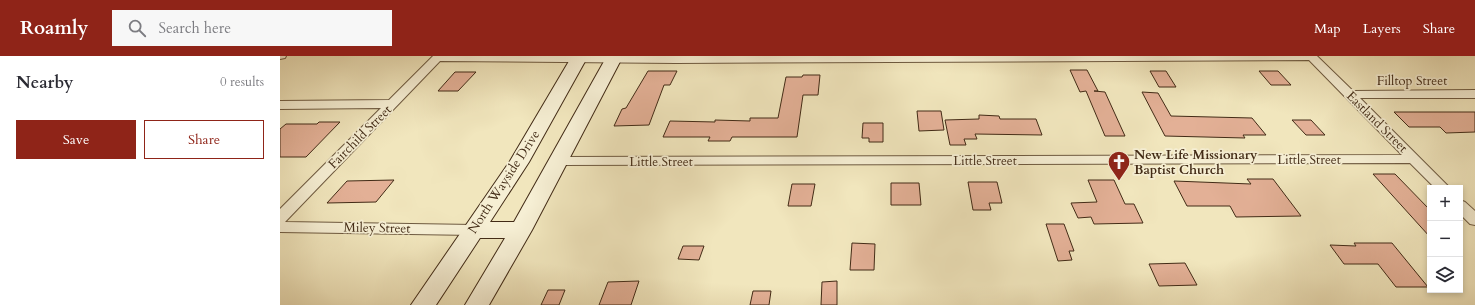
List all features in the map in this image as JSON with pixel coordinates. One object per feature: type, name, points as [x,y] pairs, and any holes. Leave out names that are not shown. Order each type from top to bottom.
[{"type":"main road","name":"North Wayside Drive","points":[[423,305],[519,162],[579,57]]},
{"type":"main road","points":[[477,305],[521,230],[614,57]]},
{"type":"main road","points":[[474,230],[521,230]]},
{"type":"street","points":[[438,57],[614,57],[684,60],[1312,56]]},
{"type":"street","name":"Eastland Street","points":[[1312,56],[1440,185]]},
{"type":"street","name":"Fairchild Street","points":[[280,218],[438,57]]},
{"type":"street","name":"Filltop Street","points":[[1350,95],[1475,94]]},
{"type":"street","points":[[280,105],[392,104]]},
{"type":"street","name":"Little Street","points":[[557,161],[1413,159]]},
{"type":"street","points":[[1463,208],[1475,220]]},
{"type":"street","name":"Miley Street","points":[[280,227],[474,230]]},
{"type":"building","points":[[1070,70],[1087,70],[1098,91],[1094,91],[1105,92],[1125,136],[1105,136],[1086,91],[1080,92]]},
{"type":"building","points":[[648,71],[677,71],[670,85],[664,85],[649,125],[614,126],[622,109],[626,108]]},
{"type":"building","points":[[1150,71],[1166,71],[1176,87],[1159,87]]},
{"type":"building","points":[[1259,71],[1278,71],[1291,85],[1271,85]]},
{"type":"building","points":[[455,72],[476,72],[458,91],[438,91]]},
{"type":"building","points":[[803,75],[820,75],[818,95],[803,95],[797,137],[732,137],[730,141],[708,141],[710,137],[663,137],[670,121],[715,122],[715,120],[750,121],[750,118],[778,118],[786,77],[802,77]]},
{"type":"building","points":[[1142,92],[1158,93],[1171,116],[1252,118],[1266,135],[1243,135],[1245,138],[1165,136]]},
{"type":"building","points":[[917,111],[941,111],[944,130],[919,131]]},
{"type":"building","points":[[1394,112],[1475,112],[1475,132],[1446,133],[1440,127],[1409,127]]},
{"type":"building","points":[[979,115],[999,116],[1000,119],[1036,119],[1042,135],[975,134],[977,139],[964,139],[966,145],[950,145],[945,120],[979,119]]},
{"type":"building","points":[[1292,120],[1311,120],[1325,135],[1306,135]]},
{"type":"building","points":[[319,122],[340,122],[306,157],[280,157],[280,129],[286,124],[317,124]]},
{"type":"building","points":[[863,123],[883,123],[883,142],[869,142],[869,138],[862,138]]},
{"type":"building","points":[[1373,174],[1395,174],[1427,207],[1427,234]]},
{"type":"building","points":[[1247,179],[1273,179],[1301,216],[1236,217],[1230,206],[1187,206],[1174,181],[1251,184]]},
{"type":"building","points":[[394,180],[376,202],[327,203],[347,181]]},
{"type":"building","points":[[1088,180],[1114,180],[1125,204],[1134,204],[1143,223],[1094,224],[1091,217],[1078,218],[1071,203],[1097,202]]},
{"type":"building","points":[[968,182],[997,182],[1002,203],[989,203],[991,210],[973,210]]},
{"type":"building","points":[[891,183],[919,183],[921,205],[891,205]]},
{"type":"building","points":[[792,184],[815,184],[811,206],[788,206]]},
{"type":"building","points":[[1046,224],[1064,224],[1074,251],[1069,251],[1072,260],[1058,261]]},
{"type":"building","points":[[852,243],[875,244],[874,270],[850,270]]},
{"type":"building","points":[[1354,243],[1392,243],[1427,287],[1396,287],[1378,264],[1344,264],[1330,245],[1356,246]]},
{"type":"building","points":[[683,246],[704,246],[699,260],[678,259]]},
{"type":"building","points":[[1185,263],[1197,285],[1159,286],[1149,264]]},
{"type":"building","points":[[639,281],[631,305],[599,305],[608,282]]},
{"type":"building","points":[[837,281],[837,305],[821,305],[822,282]]},
{"type":"building","points":[[548,290],[565,290],[559,305],[541,305]]},
{"type":"building","points":[[753,291],[771,291],[769,305],[750,305]]},
{"type":"place","name":"New Life Missionary Baptist Church","points":[[1119,182]]}]
